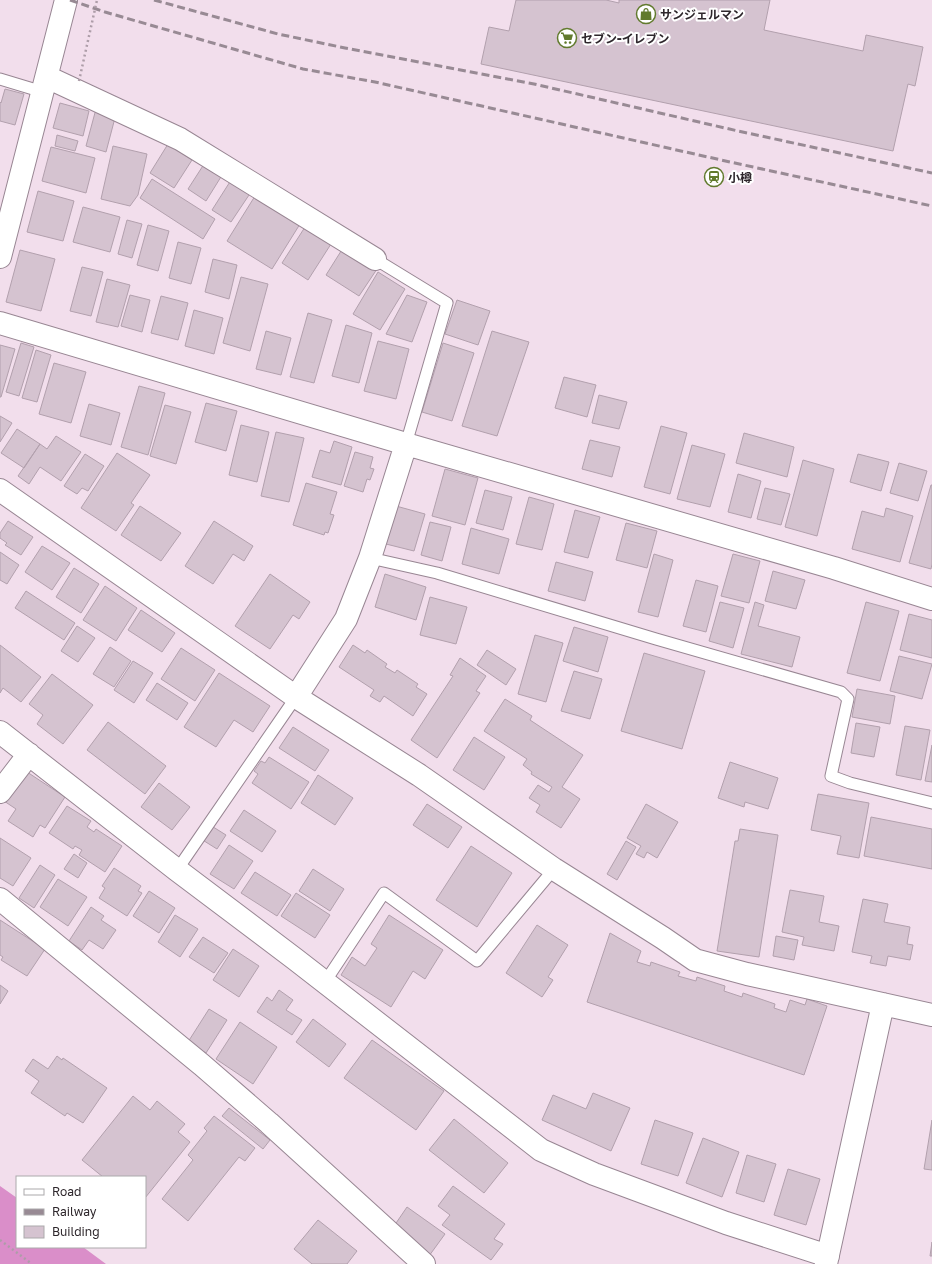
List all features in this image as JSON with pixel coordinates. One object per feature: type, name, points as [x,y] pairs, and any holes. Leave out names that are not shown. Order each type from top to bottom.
[{"type":"street","points":[[0,257],[66,0]]},
{"type":"street","points":[[45,84],[180,139],[375,259]]},
{"type":"street","points":[[0,323],[932,599]]},
{"type":"street","points":[[296,696],[346,619],[370,558],[406,444]]},
{"type":"street","points":[[0,490],[296,696],[419,775],[554,869],[695,960],[747,974],[932,1014]]},
{"type":"street","points":[[0,732],[541,1150],[594,1174],[827,1260],[883,1004]]},
{"type":"street","points":[[0,792],[29,754]]},
{"type":"street","points":[[0,899],[208,1070],[269,1123],[424,1264]]},
{"type":"lane","points":[[0,79],[45,84]]},
{"type":"lane","points":[[375,259],[447,303],[406,444]]},
{"type":"lane","points":[[370,558],[437,573],[656,639],[841,692],[848,699],[831,776],[850,783],[932,803]]},
{"type":"lane","points":[[177,870],[296,696]]},
{"type":"lane","points":[[324,982],[384,893],[477,961],[554,869]]},
{"type":"path","points":[[79,81],[98,0]]},
{"type":"path","points":[[0,1240],[32,1264]]},
{"type":"shaded area","points":[[0,1186],[16,1197],[16,1248],[84,1248],[106,1264],[0,1264]]},
{"type":"building","points":[[516,0],[606,0],[619,3],[619,0],[770,0],[764,30],[863,51],[866,35],[923,47],[915,86],[908,84],[893,151],[481,64],[489,27],[509,31]]},
{"type":"building","points":[[5,89],[24,94],[15,125],[0,121],[0,102],[1,103]]},
{"type":"building","points":[[60,103],[89,111],[83,136],[53,128]]},
{"type":"building","points":[[96,109],[116,114],[106,152],[86,146]]},
{"type":"building","points":[[57,135],[78,141],[75,151],[55,146]]},
{"type":"building","points":[[168,144],[192,160],[174,188],[150,173]]},
{"type":"building","points":[[113,146],[147,154],[138,195],[130,206],[101,199]]},
{"type":"building","points":[[51,147],[95,158],[86,193],[42,181]]},
{"type":"building","points":[[206,161],[224,172],[206,201],[188,189]]},
{"type":"building","points":[[233,177],[253,189],[231,222],[212,210]]},
{"type":"building","points":[[152,179],[215,219],[203,239],[140,198]]},
{"type":"building","points":[[38,191],[74,201],[63,241],[27,232]]},
{"type":"building","points":[[255,196],[300,224],[272,269],[227,241]]},
{"type":"building","points":[[83,207],[120,217],[110,252],[73,242]]},
{"type":"building","points":[[127,220],[142,224],[132,258],[118,254]]},
{"type":"building","points":[[148,225],[169,231],[158,271],[137,265]]},
{"type":"building","points":[[305,227],[331,244],[308,280],[282,263]]},
{"type":"building","points":[[178,242],[201,248],[191,284],[169,278]]},
{"type":"building","points":[[343,248],[377,269],[359,296],[326,275]]},
{"type":"building","points":[[20,250],[55,259],[41,311],[6,302]]},
{"type":"building","points":[[213,259],[237,265],[229,299],[205,292]]},
{"type":"building","points":[[82,267],[103,272],[91,316],[70,311]]},
{"type":"building","points":[[378,272],[405,289],[380,330],[353,314]]},
{"type":"building","points":[[241,277],[268,284],[250,351],[223,343]]},
{"type":"building","points":[[107,279],[130,285],[118,327],[96,322]]},
{"type":"building","points":[[130,295],[150,300],[142,332],[121,326]]},
{"type":"building","points":[[407,295],[427,302],[412,342],[386,334]]},
{"type":"building","points":[[161,296],[188,303],[178,340],[151,333]]},
{"type":"building","points":[[457,300],[490,311],[478,345],[445,334]]},
{"type":"building","points":[[194,310],[223,318],[214,354],[185,346]]},
{"type":"building","points":[[308,313],[332,320],[314,383],[290,377]]},
{"type":"building","points":[[346,325],[372,333],[359,383],[332,376]]},
{"type":"building","points":[[266,331],[291,338],[281,375],[256,369]]},
{"type":"building","points":[[492,331],[529,342],[497,436],[462,426]]},
{"type":"building","points":[[378,341],[409,349],[396,399],[364,391]]},
{"type":"building","points":[[21,343],[34,347],[19,396],[6,392]]},
{"type":"building","points":[[443,343],[474,353],[452,421],[422,412]]},
{"type":"building","points":[[0,345],[15,349],[1,397],[0,397]]},
{"type":"building","points":[[36,350],[51,355],[37,402],[22,398]]},
{"type":"building","points":[[54,363],[86,372],[71,423],[39,414]]},
{"type":"building","points":[[564,377],[596,385],[587,417],[555,408]]},
{"type":"building","points":[[139,386],[165,393],[148,455],[121,447]]},
{"type":"building","points":[[599,395],[627,402],[619,429],[592,423]]},
{"type":"building","points":[[206,403],[237,411],[226,451],[195,442]]},
{"type":"building","points":[[89,404],[120,413],[111,445],[80,436]]},
{"type":"building","points":[[165,405],[191,412],[176,464],[150,456]]},
{"type":"building","points":[[0,416],[12,423],[0,442]]},
{"type":"building","points":[[241,425],[269,432],[257,482],[229,475]]},
{"type":"building","points":[[661,426],[687,433],[670,494],[644,487]]},
{"type":"building","points":[[17,429],[40,444],[24,468],[1,453]]},
{"type":"building","points":[[276,432],[304,438],[289,502],[261,496]]},
{"type":"building","points":[[744,433],[794,447],[787,477],[736,463]]},
{"type":"building","points":[[56,436],[81,452],[61,481],[40,467],[29,484],[18,476],[40,444],[47,449]]},
{"type":"building","points":[[590,440],[620,447],[612,477],[582,469]]},
{"type":"building","points":[[334,441],[352,447],[341,485],[312,477],[320,450],[330,453]]},
{"type":"building","points":[[692,445],[725,454],[710,507],[677,499]]},
{"type":"building","points":[[355,452],[373,457],[370,468],[374,469],[370,480],[367,479],[363,492],[344,486]]},
{"type":"building","points":[[117,453],[150,475],[131,503],[134,505],[116,531],[81,508]]},
{"type":"building","points":[[85,454],[104,466],[88,491],[82,488],[77,494],[64,486]]},
{"type":"building","points":[[858,454],[889,462],[881,491],[850,482]]},
{"type":"building","points":[[803,460],[834,469],[817,536],[785,527]]},
{"type":"building","points":[[899,463],[927,471],[918,501],[890,493]]},
{"type":"building","points":[[445,469],[478,478],[465,525],[432,516]]},
{"type":"building","points":[[738,474],[761,481],[751,518],[728,512]]},
{"type":"building","points":[[306,483],[337,492],[330,514],[334,515],[328,533],[325,532],[324,535],[293,525]]},
{"type":"building","points":[[931,485],[932,564],[931,569],[909,563]]},
{"type":"building","points":[[765,488],[790,494],[781,525],[757,519]]},
{"type":"building","points":[[485,490],[512,497],[503,530],[476,523]]},
{"type":"building","points":[[529,497],[554,504],[542,550],[516,544]]},
{"type":"building","points":[[140,506],[181,533],[161,561],[121,535]]},
{"type":"building","points":[[396,506],[425,514],[414,551],[386,544]]},
{"type":"building","points":[[886,508],[913,516],[900,562],[852,549],[862,511],[884,517]]},
{"type":"building","points":[[575,510],[600,517],[588,558],[564,552]]},
{"type":"building","points":[[8,521],[33,537],[21,555],[5,545],[7,543],[0,538],[0,533]]},
{"type":"building","points":[[214,521],[253,546],[244,561],[233,554],[213,584],[185,566]]},
{"type":"building","points":[[430,522],[451,527],[442,561],[421,555]]},
{"type":"building","points":[[626,523],[657,531],[647,568],[616,560]]},
{"type":"building","points":[[471,528],[509,539],[499,574],[462,564]]},
{"type":"building","points":[[42,546],[70,563],[52,590],[25,572]]},
{"type":"building","points":[[0,552],[19,565],[7,584],[0,580]]},
{"type":"building","points":[[654,554],[673,560],[658,617],[638,612]]},
{"type":"building","points":[[733,554],[760,561],[749,603],[721,596]]},
{"type":"building","points":[[556,562],[593,572],[585,601],[548,591]]},
{"type":"building","points":[[74,568],[99,584],[81,613],[56,597]]},
{"type":"building","points":[[773,571],[805,580],[796,609],[765,601]]},
{"type":"building","points":[[270,574],[310,602],[299,619],[293,615],[270,649],[235,626]]},
{"type":"building","points":[[385,574],[426,587],[416,620],[375,607]]},
{"type":"building","points":[[696,580],[718,586],[706,632],[683,626]]},
{"type":"building","points":[[105,586],[137,608],[116,641],[83,620]]},
{"type":"building","points":[[26,591],[75,623],[64,640],[15,608]]},
{"type":"building","points":[[430,597],[467,607],[456,644],[420,635]]},
{"type":"building","points":[[720,602],[744,608],[733,648],[709,641]]},
{"type":"building","points":[[755,602],[764,605],[758,626],[800,637],[792,667],[741,654]]},
{"type":"building","points":[[866,602],[899,611],[880,681],[847,673]]},
{"type":"building","points":[[141,610],[175,633],[162,652],[128,630]]},
{"type":"building","points":[[909,614],[932,620],[932,658],[900,650]]},
{"type":"building","points":[[77,626],[95,638],[78,662],[61,651]]},
{"type":"building","points":[[574,627],[608,637],[598,672],[563,661]]},
{"type":"building","points":[[535,635],[563,643],[546,702],[518,694]]},
{"type":"building","points":[[0,645],[41,677],[21,702],[3,688],[0,693]]},
{"type":"building","points":[[353,645],[365,653],[367,650],[387,664],[385,667],[395,673],[397,670],[418,684],[416,687],[427,694],[413,716],[384,696],[380,702],[370,696],[374,690],[339,667]]},
{"type":"building","points":[[110,647],[131,661],[114,687],[93,674]]},
{"type":"building","points":[[181,648],[215,670],[195,701],[161,679]]},
{"type":"building","points":[[487,650],[516,669],[506,685],[477,665]]},
{"type":"building","points":[[644,653],[705,671],[682,749],[621,731]]},
{"type":"building","points":[[899,656],[932,664],[922,699],[890,691]]},
{"type":"building","points":[[460,658],[486,676],[476,691],[480,693],[437,758],[411,740],[453,676],[450,675]]},
{"type":"building","points":[[133,661],[153,673],[134,703],[114,690]]},
{"type":"building","points":[[574,671],[602,679],[590,719],[561,711]]},
{"type":"building","points":[[219,673],[270,706],[253,732],[234,720],[216,747],[184,727]]},
{"type":"building","points":[[52,674],[93,705],[63,744],[37,724],[43,715],[29,704]]},
{"type":"building","points":[[157,683],[188,703],[177,720],[146,700]]},
{"type":"building","points":[[857,689],[895,696],[890,724],[852,717]]},
{"type":"building","points":[[505,699],[532,716],[530,720],[583,755],[562,787],[580,799],[561,828],[536,812],[540,805],[529,798],[538,785],[549,792],[552,787],[531,774],[532,772],[523,765],[527,759],[484,731]]},
{"type":"building","points":[[108,722],[166,766],[145,794],[87,750]]},
{"type":"building","points":[[856,723],[880,727],[874,757],[851,753]]},
{"type":"building","points":[[905,726],[930,730],[921,780],[896,775]]},
{"type":"building","points":[[293,727],[329,750],[315,771],[279,748]]},
{"type":"building","points":[[474,737],[505,757],[484,790],[453,770]]},
{"type":"building","points":[[932,745],[932,782],[925,781]]},
{"type":"building","points":[[269,757],[309,782],[291,809],[252,783],[258,774],[254,771],[261,761],[265,763]]},
{"type":"building","points":[[730,762],[778,778],[768,809],[745,802],[744,807],[718,798]]},
{"type":"building","points":[[24,770],[65,797],[45,828],[40,825],[33,837],[8,821],[16,809],[4,801]]},
{"type":"building","points":[[318,775],[353,798],[335,825],[301,803]]},
{"type":"building","points":[[159,783],[190,807],[172,830],[141,807]]},
{"type":"building","points":[[818,794],[869,803],[859,858],[837,854],[841,836],[811,830]]},
{"type":"building","points":[[427,804],[462,827],[448,848],[413,825]]},
{"type":"building","points":[[646,804],[678,822],[657,858],[647,852],[644,858],[636,854],[641,846],[627,838]]},
{"type":"building","points":[[67,806],[91,821],[87,827],[94,832],[96,829],[122,846],[105,872],[79,855],[82,850],[75,846],[73,849],[49,833]]},
{"type":"building","points":[[244,810],[276,831],[262,852],[230,831]]},
{"type":"building","points":[[871,817],[932,829],[932,869],[864,856]]},
{"type":"building","points":[[210,825],[226,835],[217,849],[201,839]]},
{"type":"building","points":[[740,829],[778,835],[759,957],[717,951],[735,841],[738,841]]},
{"type":"building","points":[[0,838],[31,858],[13,886],[0,878]]},
{"type":"building","points":[[626,841],[636,847],[617,880],[607,874]]},
{"type":"building","points":[[229,845],[253,861],[234,889],[210,874]]},
{"type":"building","points":[[471,846],[512,873],[477,927],[436,900]]},
{"type":"building","points":[[74,854],[87,863],[78,878],[64,869]]},
{"type":"building","points":[[40,865],[55,875],[34,908],[19,898]]},
{"type":"building","points":[[114,868],[141,886],[138,891],[142,893],[127,916],[99,898],[105,888],[102,886]]},
{"type":"building","points":[[313,869],[344,889],[330,911],[299,891]]},
{"type":"building","points":[[255,872],[291,895],[277,916],[241,893]]},
{"type":"building","points":[[58,879],[87,897],[68,926],[40,907]]},
{"type":"building","points":[[790,890],[824,896],[819,922],[839,926],[834,951],[802,945],[804,937],[782,932]]},
{"type":"building","points":[[149,891],[175,908],[159,933],[133,916]]},
{"type":"building","points":[[296,893],[330,915],[315,938],[281,916]]},
{"type":"building","points":[[863,899],[888,904],[884,922],[910,927],[907,944],[913,945],[910,960],[888,956],[886,966],[870,963],[872,956],[852,952]]},
{"type":"building","points":[[91,907],[104,916],[101,920],[116,930],[103,949],[89,940],[82,950],[69,941]]},
{"type":"building","points":[[175,915],[198,929],[180,957],[158,942]]},
{"type":"building","points":[[389,915],[443,950],[425,979],[413,971],[391,1007],[341,975],[352,957],[365,966],[377,948],[371,944]]},
{"type":"building","points":[[0,920],[45,949],[27,976],[1,960],[3,957],[0,955]]},
{"type":"building","points":[[537,925],[568,945],[548,977],[553,980],[542,997],[506,973]]},
{"type":"building","points":[[610,933],[641,951],[637,962],[650,966],[651,962],[680,972],[678,976],[696,981],[697,977],[725,986],[724,991],[742,997],[743,993],[775,1004],[774,1008],[786,1012],[790,1000],[805,1005],[807,999],[827,1006],[804,1075],[587,1002]]},
{"type":"building","points":[[776,936],[798,940],[794,960],[773,956]]},
{"type":"building","points":[[203,937],[228,953],[214,973],[189,957]]},
{"type":"building","points":[[233,949],[259,966],[239,997],[213,980]]},
{"type":"building","points":[[0,985],[8,991],[0,1004]]},
{"type":"building","points":[[279,990],[293,1000],[286,1010],[302,1020],[292,1035],[257,1012],[267,997],[272,1001]]},
{"type":"building","points":[[209,1009],[227,1020],[206,1053],[188,1042]]},
{"type":"building","points":[[313,1019],[346,1044],[329,1067],[296,1042]]},
{"type":"building","points":[[240,1022],[277,1047],[253,1084],[216,1059]]},
{"type":"building","points":[[372,1040],[444,1091],[416,1130],[344,1078]]},
{"type":"building","points":[[57,1056],[62,1060],[63,1058],[107,1088],[83,1123],[67,1113],[65,1116],[31,1093],[39,1081],[25,1071],[33,1059],[48,1069]]},
{"type":"building","points":[[593,1093],[630,1108],[611,1151],[542,1120],[553,1095],[586,1109]]},
{"type":"building","points":[[133,1096],[150,1110],[157,1101],[185,1124],[178,1132],[190,1142],[146,1197],[146,1176],[102,1176],[82,1160]]},
{"type":"building","points":[[229,1108],[270,1140],[263,1149],[222,1116]]},
{"type":"building","points":[[214,1116],[255,1148],[245,1161],[239,1157],[188,1221],[162,1199],[193,1160],[188,1155],[207,1131],[204,1128]]},
{"type":"building","points":[[454,1119],[508,1163],[484,1193],[429,1150]]},
{"type":"building","points":[[655,1120],[693,1133],[678,1176],[641,1164]]},
{"type":"building","points":[[932,1120],[932,1170],[924,1169]]},
{"type":"building","points":[[703,1138],[739,1152],[722,1197],[686,1183]]},
{"type":"building","points":[[747,1155],[776,1164],[764,1202],[736,1193]]},
{"type":"building","points":[[788,1169],[820,1179],[806,1225],[774,1215]]},
{"type":"building","points":[[453,1186],[505,1224],[494,1239],[503,1244],[491,1260],[442,1225],[450,1215],[438,1206]]},
{"type":"building","points":[[407,1207],[445,1234],[429,1256],[392,1229]]},
{"type":"building","points":[[318,1220],[357,1251],[347,1264],[312,1264],[294,1249]]},
{"type":"building","points":[[932,1242],[932,1256],[930,1256]]},
{"type":"railway","points":[[70,0],[105,12],[303,69],[375,82],[932,206]]},
{"type":"railway","points":[[154,0],[278,34],[534,84],[738,131],[932,173]]},
{"type":"place","name":"サンジェルマン","points":[[646,14]]},
{"type":"place","name":"セブン-イレブン","points":[[567,38]]},
{"type":"place","name":"小樽","points":[[714,177]]}]
